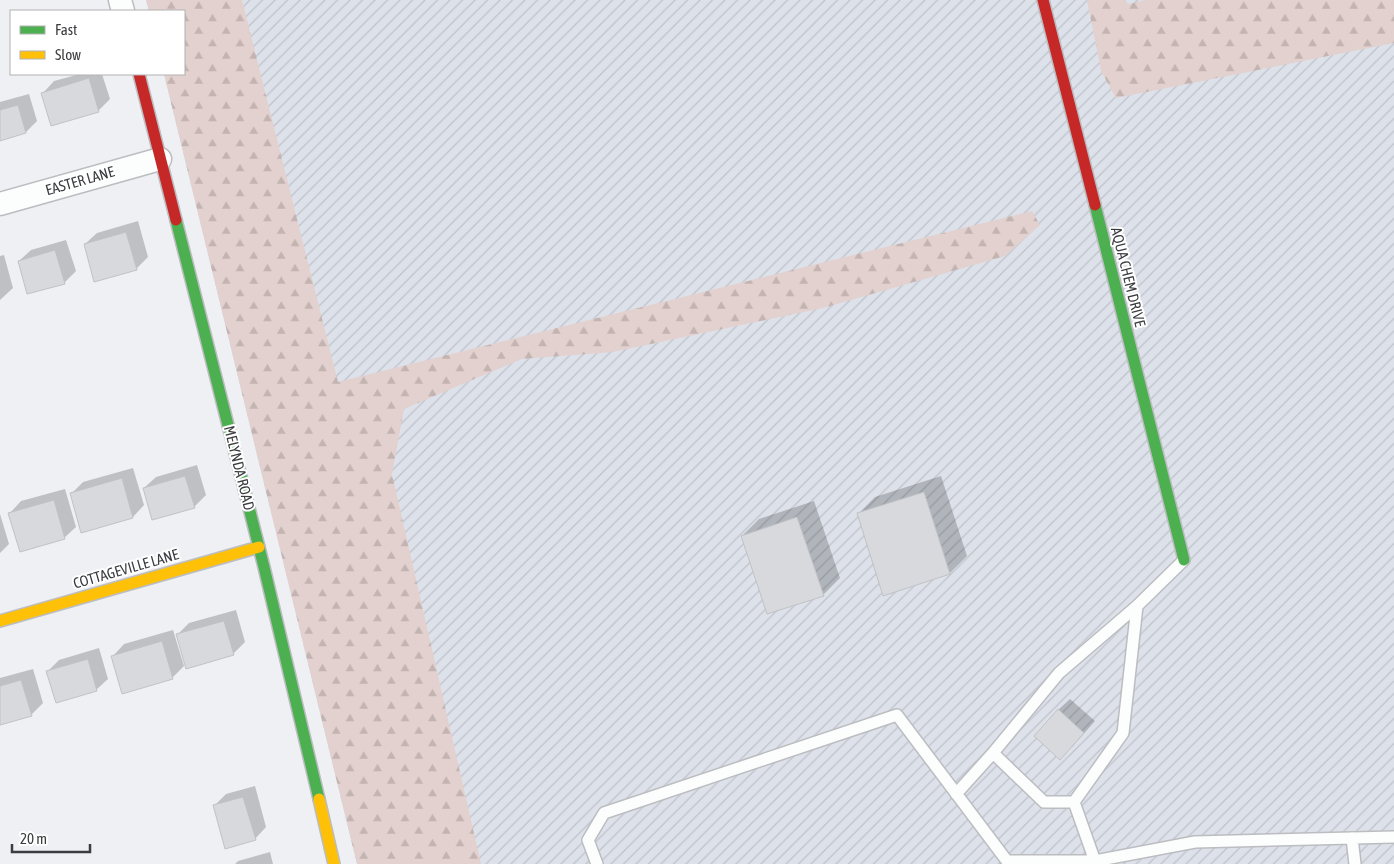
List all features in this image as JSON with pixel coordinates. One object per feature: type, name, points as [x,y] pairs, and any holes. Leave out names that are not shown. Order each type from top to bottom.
[{"type":"street","name":"AQUA CHEM DRIVE","points":[[1043,0],[1184,560]]},
{"type":"street","name":"MELYNDA ROAD","points":[[139,75],[305,733],[334,864]]},
{"type":"street","name":"EASTER LANE","points":[[0,204],[160,159]]},
{"type":"street","name":"COTTAGEVILLE LANE","points":[[0,621],[259,547]]},
{"type":"lane","points":[[956,794],[993,753],[1059,673],[1137,606],[1184,560]]},
{"type":"lane","points":[[1074,802],[1123,733],[1137,606]]},
{"type":"lane","points":[[597,864],[588,840],[604,813],[897,715],[1006,863],[1095,862],[1195,842],[1394,837]]},
{"type":"lane","points":[[993,753],[1044,802],[1074,802]]},
{"type":"lane","points":[[1074,802],[1095,862]]},
{"type":"lane","points":[[1352,838],[1355,864]]},
{"type":"shaded area","points":[[146,0],[1394,0],[1394,864],[357,864],[164,75],[185,75],[185,10],[149,10]]},
{"type":"green space","points":[[146,0],[242,0],[338,382],[1032,211],[1040,225],[1005,256],[823,308],[613,352],[522,359],[404,409],[392,474],[481,864],[357,864],[164,75],[185,75],[185,10],[149,10]]},
{"type":"green space","points":[[1087,0],[1124,0],[1129,4],[1145,0],[1394,0],[1394,43],[1116,98],[1101,71]]},
{"type":"building","points":[[89,78],[99,112],[51,126],[41,93]]},
{"type":"building","points":[[18,105],[26,133],[0,141],[0,110]]},
{"type":"building","points":[[126,232],[137,270],[94,282],[84,244]]},
{"type":"building","points":[[55,250],[65,284],[27,294],[18,261]]},
{"type":"building","points":[[185,476],[195,508],[152,520],[143,488]]},
{"type":"building","points":[[122,478],[133,518],[81,533],[70,493]]},
{"type":"building","points":[[924,492],[950,574],[883,596],[857,513]]},
{"type":"building","points":[[54,500],[65,539],[20,552],[8,513]]},
{"type":"building","points":[[797,517],[824,596],[767,614],[741,536]]},
{"type":"building","points":[[224,621],[234,655],[186,669],[176,634]]},
{"type":"building","points":[[162,641],[173,679],[122,694],[111,656]]},
{"type":"building","points":[[88,659],[97,691],[56,703],[46,671]]},
{"type":"building","points":[[21,680],[32,716],[0,725],[0,686]]},
{"type":"building","points":[[1058,709],[1084,733],[1060,760],[1034,736]]},
{"type":"building","points":[[243,797],[256,840],[225,849],[213,805]]},
{"type":"traffic: fast","points":[[1095,205],[1184,560]]},
{"type":"traffic: fast","points":[[176,220],[264,567],[319,799]]},
{"type":"traffic: slow","points":[[0,621],[259,547]]},
{"type":"traffic: slow","points":[[319,799],[334,864]]},
{"type":"traffic: jam","points":[[1043,0],[1095,205]]},
{"type":"traffic: jam","points":[[139,75],[176,220]]}]
